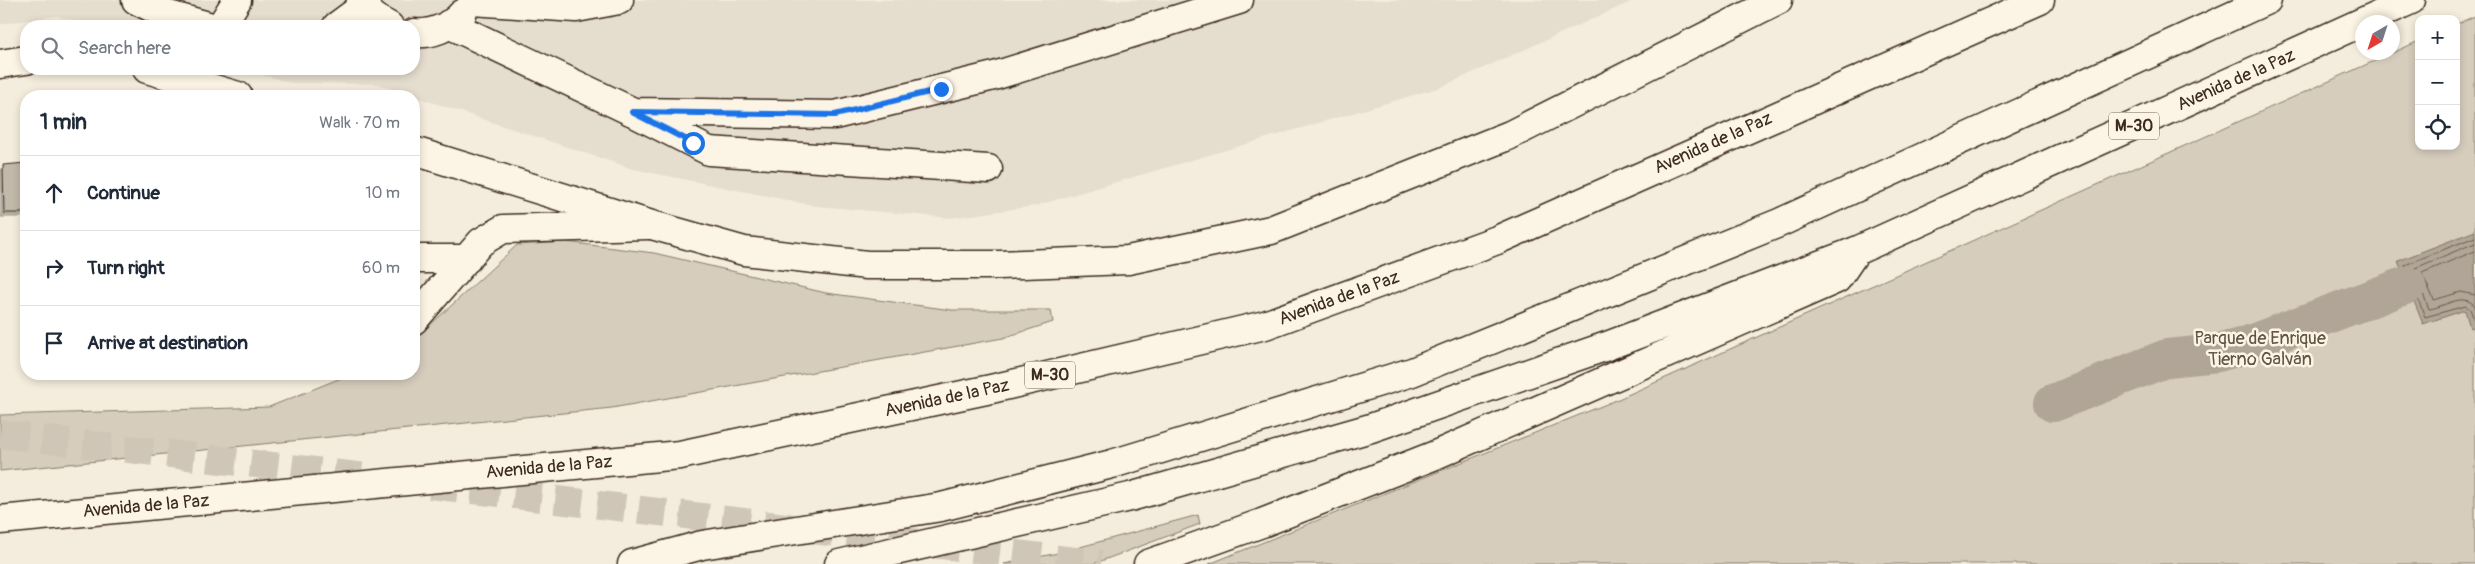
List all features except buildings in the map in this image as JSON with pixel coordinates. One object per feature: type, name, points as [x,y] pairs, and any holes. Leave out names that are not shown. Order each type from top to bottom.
[{"type":"main road","points":[[136,0],[165,14],[186,20]]},
{"type":"main road","points":[[225,20],[237,0]]},
{"type":"main road","points":[[420,34],[449,24],[458,18],[472,1],[576,8],[619,0]]},
{"type":"main road","points":[[632,112],[835,115],[994,76],[1239,0]]},
{"type":"main road","points":[[420,153],[652,225],[744,251],[867,264],[999,265],[1128,260],[1271,230],[1510,135],[1778,0]]},
{"type":"main road","name":"Avenida de la Paz","points":[[0,520],[680,455],[991,388],[1265,325],[1497,240],[2040,0]]},
{"type":"main road","points":[[632,564],[702,545],[941,507],[1112,464],[1412,372],[1779,222],[2267,0]]},
{"type":"main road","name":"Avenida de la Paz","points":[[839,564],[1130,497],[1370,428],[1607,346],[1856,251],[2411,0]]},
{"type":"main road","points":[[344,20],[362,3],[378,20]]},
{"type":"main road","points":[[449,24],[709,151],[988,169]]},
{"type":"main road","points":[[0,64],[20,61]]},
{"type":"main road","points":[[167,75],[218,90]]},
{"type":"main road","points":[[420,313],[481,242],[503,228],[652,225]]},
{"type":"main road","points":[[1148,564],[1262,523],[1433,456],[1819,286],[1837,278],[1856,251]]},
{"type":"main road","points":[[420,259],[466,259]]},
{"type":"shaded area","points":[[0,0],[1635,0],[1441,87],[1035,206],[951,218],[816,206],[633,169],[420,98],[420,90],[395,90],[377,84],[291,83],[263,75],[420,75],[420,20],[72,20],[57,16],[0,24]]},
{"type":"green space","name":"Parque de Enrique Tierno Galván","points":[[2475,16],[2475,564],[1209,564],[1614,401],[2377,60],[2400,60],[2400,49],[2415,43],[2415,150],[2460,150],[2460,22]]},
{"type":"green space","points":[[566,242],[654,253],[826,293],[952,310],[1051,310],[1053,322],[1003,338],[612,408],[0,471],[0,415],[269,407],[336,380],[420,380],[420,334],[517,245]]},
{"type":"green space","points":[[1198,515],[1200,524],[1093,564],[1004,564],[1058,553]]},
{"type":"water","points":[[2475,231],[2475,327],[2470,328],[2465,310],[2423,324],[2398,261]]},
{"type":"waterway","points":[[2053,403],[2167,358],[2218,353],[2247,345],[2407,285]]},
{"type":"tunnel","points":[[0,434],[375,478]]},
{"type":"tunnel","points":[[430,485],[1101,564]]},
{"type":"route","points":[[693,143],[632,112],[835,115],[941,89]]}]
